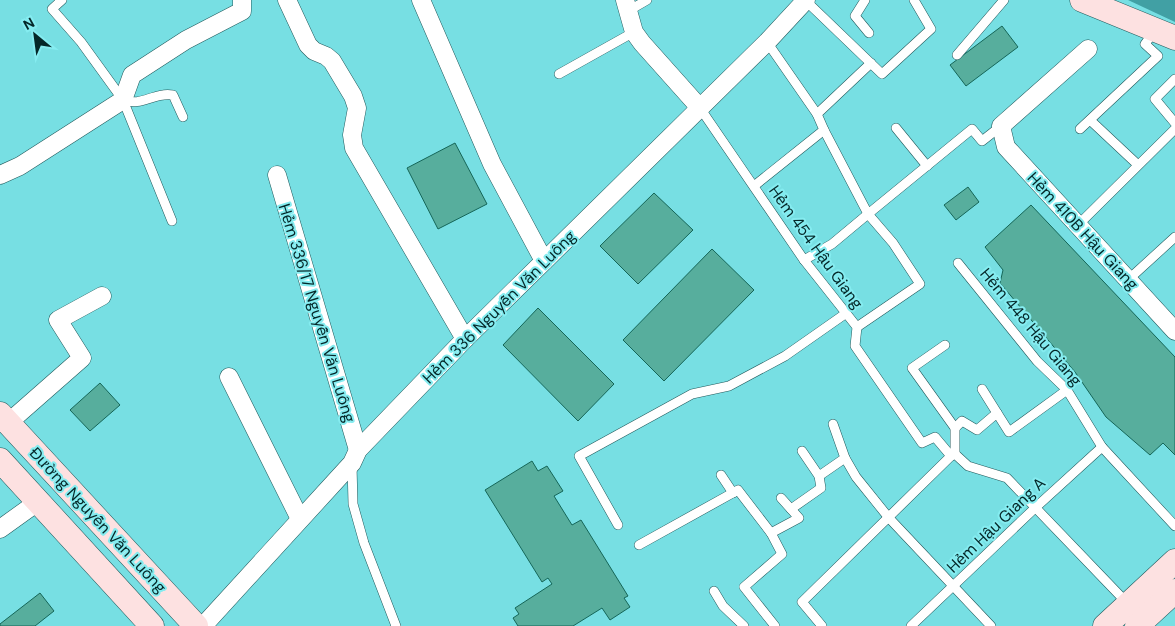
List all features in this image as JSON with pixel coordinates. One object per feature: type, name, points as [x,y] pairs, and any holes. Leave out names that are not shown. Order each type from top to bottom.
[{"type":"main road","points":[[1082,0],[1165,34]]},
{"type":"main road","name":"Đường Nguyễn Văn Luông","points":[[4,419],[196,626]]},
{"type":"main road","name":"Đường Nguyễn Văn Luông","points":[[0,460],[152,626]]},
{"type":"main road","points":[[1138,619],[1175,561]]},
{"type":"main road","points":[[1105,626],[1138,619],[1175,591]]},
{"type":"street","points":[[0,175],[20,166],[123,100],[132,75],[186,40],[242,11],[242,0]]},
{"type":"street","points":[[287,0],[308,45],[314,52],[326,56],[332,61],[353,96],[357,108],[352,126],[354,148],[465,339]]},
{"type":"street","points":[[421,0],[492,164],[544,261]]},
{"type":"street","name":"Hẻm 336 Nguyễn Văn Luông","points":[[203,626],[355,456],[465,339],[767,42],[806,0]]},
{"type":"street","points":[[626,6],[634,32],[700,108]]},
{"type":"street","points":[[1001,126],[1088,49]]},
{"type":"street","name":"Hẻm 410B Hậu Giang","points":[[1001,126],[1006,147],[1175,330]]},
{"type":"street","name":"Hẻm 336/17 Nguyễn Văn Luông","points":[[277,175],[355,456]]},
{"type":"street","points":[[4,419],[82,358],[58,320],[102,296]]},
{"type":"street","points":[[229,377],[300,519]]},
{"type":"street","points":[[0,529],[38,501]]},
{"type":"lane","points":[[62,0],[52,9],[81,42],[123,100],[172,222]]},
{"type":"lane","points":[[626,6],[647,0]]},
{"type":"lane","points":[[806,0],[882,74],[931,29],[914,0]]},
{"type":"lane","points":[[865,0],[855,16],[869,33]]},
{"type":"lane","points":[[957,55],[1004,0]]},
{"type":"lane","points":[[560,74],[634,32]]},
{"type":"lane","points":[[1080,129],[1158,56],[1145,44],[1165,34]]},
{"type":"lane","points":[[767,42],[817,114],[868,214],[893,243],[920,284],[857,327]]},
{"type":"lane","points":[[817,114],[871,63]]},
{"type":"lane","points":[[1175,79],[1155,99],[1175,123]]},
{"type":"lane","points":[[123,100],[132,104],[165,94],[173,95],[183,117]]},
{"type":"lane","name":"Hẻm 454 Hậu Giang","points":[[700,108],[804,260],[857,327],[855,346],[922,443],[935,437],[953,455],[968,466],[1007,478],[1138,619]]},
{"type":"lane","points":[[1090,120],[1138,165]]},
{"type":"lane","points":[[804,260],[832,244],[972,129],[982,141],[1001,126]]},
{"type":"lane","points":[[896,128],[927,166]]},
{"type":"lane","points":[[1078,224],[1175,129]]},
{"type":"lane","points":[[754,186],[824,130]]},
{"type":"lane","points":[[1129,279],[1175,237]]},
{"type":"lane","name":"Hẻm 448 Hậu Giang","points":[[958,263],[1037,361],[1067,390],[1102,447],[1175,526]]},
{"type":"lane","points":[[618,525],[579,456],[692,394],[729,386],[785,356],[845,314]]},
{"type":"lane","points":[[822,626],[802,602],[953,455],[955,428],[912,368],[945,345]]},
{"type":"lane","points":[[982,388],[1009,432],[1067,390]]},
{"type":"lane","points":[[955,428],[962,421],[977,430],[997,413]]},
{"type":"lane","points":[[832,424],[845,458],[856,477],[889,518],[991,626]]},
{"type":"lane","name":"Hẻm Hậu Giang A","points":[[911,626],[1102,447]]},
{"type":"lane","points":[[791,509],[822,488],[820,476],[802,451]]},
{"type":"lane","points":[[355,456],[353,504],[364,543],[396,626]]},
{"type":"lane","points":[[820,476],[845,458]]},
{"type":"lane","points":[[721,475],[733,493]]},
{"type":"lane","points":[[639,545],[738,490],[771,533],[782,554],[744,587],[775,626]]},
{"type":"lane","points":[[771,533],[799,518],[781,498]]},
{"type":"lane","points":[[714,591],[723,606],[744,626]]},
{"type":"water","points":[[1128,0],[1175,0],[1175,22]]},
{"type":"building","points":[[1002,26],[1018,47],[966,86],[950,65]]},
{"type":"building","points":[[455,143],[487,204],[438,229],[407,168]]},
{"type":"building","points":[[968,187],[979,202],[956,220],[944,205]]},
{"type":"building","points":[[654,193],[693,230],[638,284],[600,246]]},
{"type":"building","points":[[1031,205],[1175,357],[1175,455],[1163,443],[1150,455],[1106,417],[1075,372],[1000,283],[1003,270],[985,247]]},
{"type":"building","points":[[712,249],[754,290],[664,381],[623,340]]},
{"type":"building","points":[[538,308],[614,384],[578,421],[503,345]]},
{"type":"building","points":[[100,383],[120,405],[90,431],[70,410]]},
{"type":"building","points":[[532,461],[538,471],[547,466],[563,491],[554,496],[572,525],[581,520],[628,596],[624,598],[630,607],[610,620],[602,608],[573,626],[518,626],[513,618],[519,614],[515,608],[552,584],[548,578],[542,582],[485,490]]},
{"type":"building","points":[[40,593],[54,611],[35,626],[0,626],[0,624]]}]
